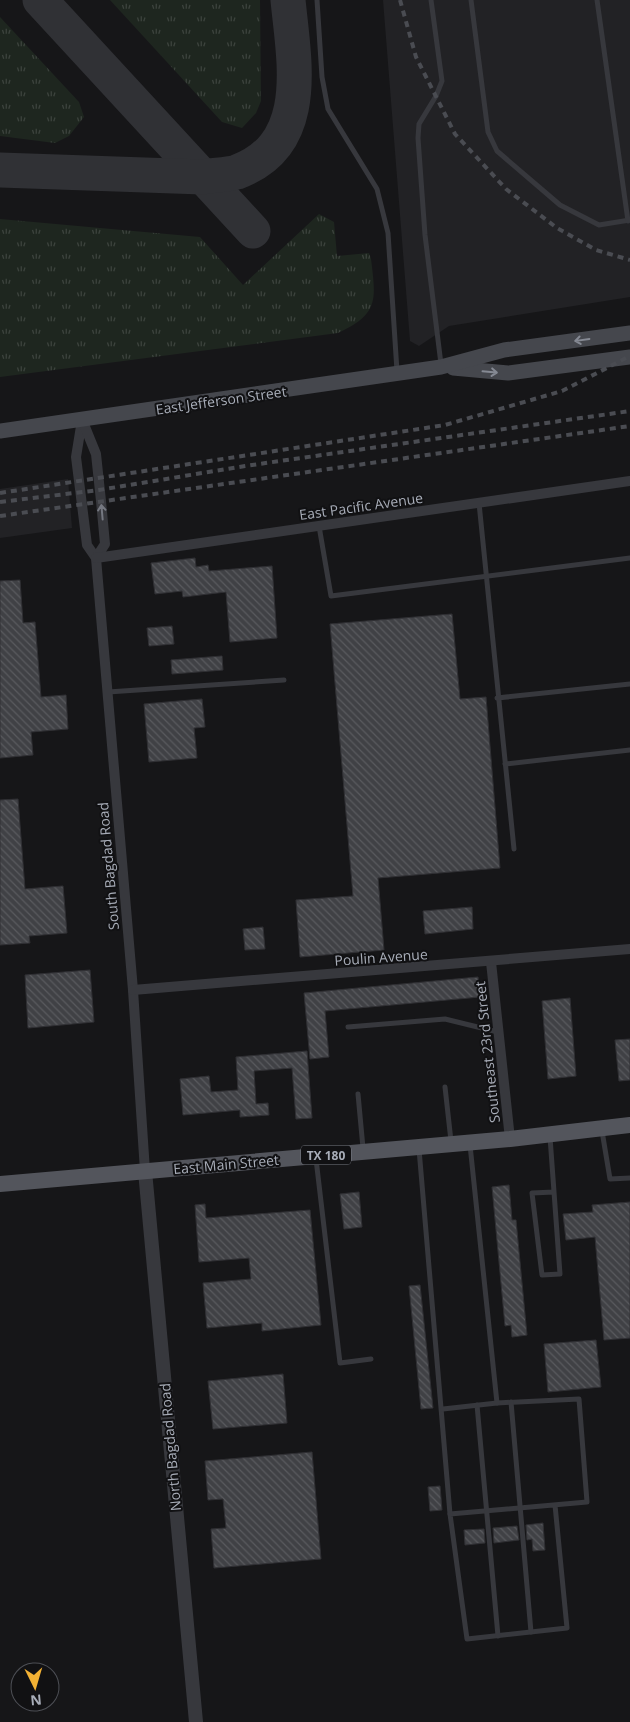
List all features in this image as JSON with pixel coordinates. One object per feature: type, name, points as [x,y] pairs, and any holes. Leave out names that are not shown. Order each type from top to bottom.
[{"type":"main road","name":"East Jefferson Street","points":[[0,432],[397,374],[441,367],[504,350],[630,333]]},
{"type":"main road","name":"East Jefferson Street","points":[[441,367],[508,373],[630,357]]},
{"type":"main road","name":"East Main Street","points":[[0,1184],[510,1139],[630,1125]]},
{"type":"street","name":"South Bagdad Road","points":[[82,420],[96,454],[101,501],[105,544],[96,558]]},
{"type":"street","name":"South Bagdad Road","points":[[82,420],[76,456],[87,545],[96,558],[133,990],[145,1171]]},
{"type":"street","name":"East Pacific Avenue","points":[[96,558],[630,481]]},
{"type":"street","name":"Poulin Avenue","points":[[133,990],[491,962],[630,949]]},
{"type":"street","name":"Southeast 23rd Street","points":[[491,962],[510,1139]]},
{"type":"street","name":"North Bagdad Road","points":[[145,1171],[196,1722]]},
{"type":"lane","points":[[318,0],[322,77],[328,109],[377,189],[388,233],[397,374]]},
{"type":"lane","points":[[431,0],[442,82],[419,124],[418,138],[425,235],[441,367]]},
{"type":"lane","points":[[471,0],[488,132],[497,151],[560,205],[599,225],[629,220],[597,0]]},
{"type":"lane","points":[[478,503],[514,849]]},
{"type":"lane","points":[[319,526],[331,596],[630,558]]},
{"type":"lane","points":[[107,692],[284,680]]},
{"type":"lane","points":[[497,698],[630,684]]},
{"type":"lane","points":[[504,764],[630,750]]},
{"type":"lane","points":[[348,1027],[445,1019],[499,1032]]},
{"type":"lane","points":[[445,1087],[452,1144]]},
{"type":"lane","points":[[358,1094],[363,1151]]},
{"type":"lane","points":[[602,1128],[610,1179],[630,1178]]},
{"type":"lane","points":[[550,1134],[560,1274],[542,1275],[532,1193],[554,1192]]},
{"type":"lane","points":[[470,1142],[497,1402]]},
{"type":"lane","points":[[418,1146],[443,1409],[450,1514],[467,1639],[567,1628],[555,1505]]},
{"type":"lane","points":[[316,1156],[340,1363],[371,1359]]},
{"type":"lane","points":[[443,1409],[497,1402],[578,1399],[587,1502],[450,1514]]},
{"type":"lane","points":[[511,1402],[532,1632]]},
{"type":"lane","points":[[477,1405],[498,1636]]},
{"type":"shaded area","points":[[383,0],[630,0],[630,297],[449,326],[419,346],[410,341]]},
{"type":"shaded area","points":[[68,479],[72,528],[0,538],[0,489]]},
{"type":"green space","points":[[110,0],[260,0],[261,101],[256,113],[242,128],[222,122]]},
{"type":"green space","points":[[0,17],[79,102],[84,117],[69,136],[55,143],[0,136]]},
{"type":"green space","points":[[319,214],[334,222],[337,256],[369,253],[371,259],[374,285],[372,304],[368,312],[361,319],[338,333],[0,377],[0,219],[200,237],[243,285]]},
{"type":"building","points":[[195,558],[196,567],[208,565],[209,571],[272,566],[277,638],[230,642],[226,592],[183,597],[182,591],[155,594],[151,563]]},
{"type":"building","points":[[20,580],[23,623],[35,622],[41,697],[66,695],[68,729],[31,732],[33,755],[0,758],[0,581]]},
{"type":"building","points":[[452,614],[460,699],[486,697],[500,868],[378,878],[384,950],[300,957],[296,900],[353,896],[330,624]]},
{"type":"building","points":[[172,626],[174,644],[149,646],[147,628]]},
{"type":"building","points":[[222,656],[223,670],[172,674],[171,660]]},
{"type":"building","points":[[202,699],[205,727],[194,728],[197,758],[149,762],[144,704]]},
{"type":"building","points":[[18,799],[25,889],[63,886],[67,933],[29,936],[30,943],[0,945],[0,800]]},
{"type":"building","points":[[472,907],[473,929],[425,934],[423,911]]},
{"type":"building","points":[[263,927],[265,949],[245,950],[243,929]]},
{"type":"building","points":[[90,970],[94,1022],[28,1028],[25,975]]},
{"type":"building","points":[[478,977],[480,997],[325,1011],[329,1057],[310,1059],[304,993]]},
{"type":"building","points":[[570,998],[576,1076],[548,1079],[542,1001]]},
{"type":"building","points":[[630,1039],[630,1080],[619,1081],[615,1040]]},
{"type":"building","points":[[307,1051],[312,1118],[296,1119],[292,1068],[254,1071],[256,1104],[268,1103],[269,1115],[240,1117],[240,1110],[183,1115],[180,1079],[209,1076],[211,1092],[238,1090],[236,1057]]},
{"type":"building","points":[[509,1185],[512,1220],[516,1220],[527,1335],[512,1337],[511,1325],[505,1326],[492,1187]]},
{"type":"building","points":[[359,1192],[362,1227],[344,1229],[340,1194]]},
{"type":"building","points":[[630,1202],[630,1338],[604,1340],[595,1237],[566,1240],[563,1214],[593,1212],[592,1205]]},
{"type":"building","points":[[205,1204],[206,1218],[310,1210],[321,1325],[262,1331],[262,1323],[207,1328],[203,1283],[251,1279],[249,1258],[199,1262],[195,1205]]},
{"type":"building","points":[[420,1285],[433,1408],[421,1409],[409,1286]]},
{"type":"building","points":[[596,1340],[601,1387],[548,1392],[544,1344]]},
{"type":"building","points":[[283,1374],[287,1423],[213,1429],[208,1381]]},
{"type":"building","points":[[312,1452],[321,1559],[214,1568],[211,1529],[226,1528],[223,1499],[208,1500],[205,1461]]},
{"type":"building","points":[[440,1486],[442,1510],[430,1511],[428,1487]]},
{"type":"building","points":[[543,1523],[545,1550],[533,1551],[532,1539],[527,1540],[526,1525]]},
{"type":"building","points":[[517,1526],[519,1540],[494,1543],[493,1528]]},
{"type":"building","points":[[484,1529],[485,1543],[465,1545],[464,1530]]},
{"type":"taxiway","points":[[40,0],[253,231]]},
{"type":"taxiway","points":[[0,170],[203,177],[237,172],[261,159],[277,142],[288,122],[293,99],[293,49],[288,0]]},
{"type":"railway","points":[[400,0],[416,57],[455,134],[506,189],[557,228],[596,250],[630,260]]},
{"type":"railway","points":[[0,493],[445,425],[562,391],[630,356]]},
{"type":"railway","points":[[0,502],[99,490],[245,466],[630,411]]},
{"type":"railway","points":[[0,516],[630,426]]}]
